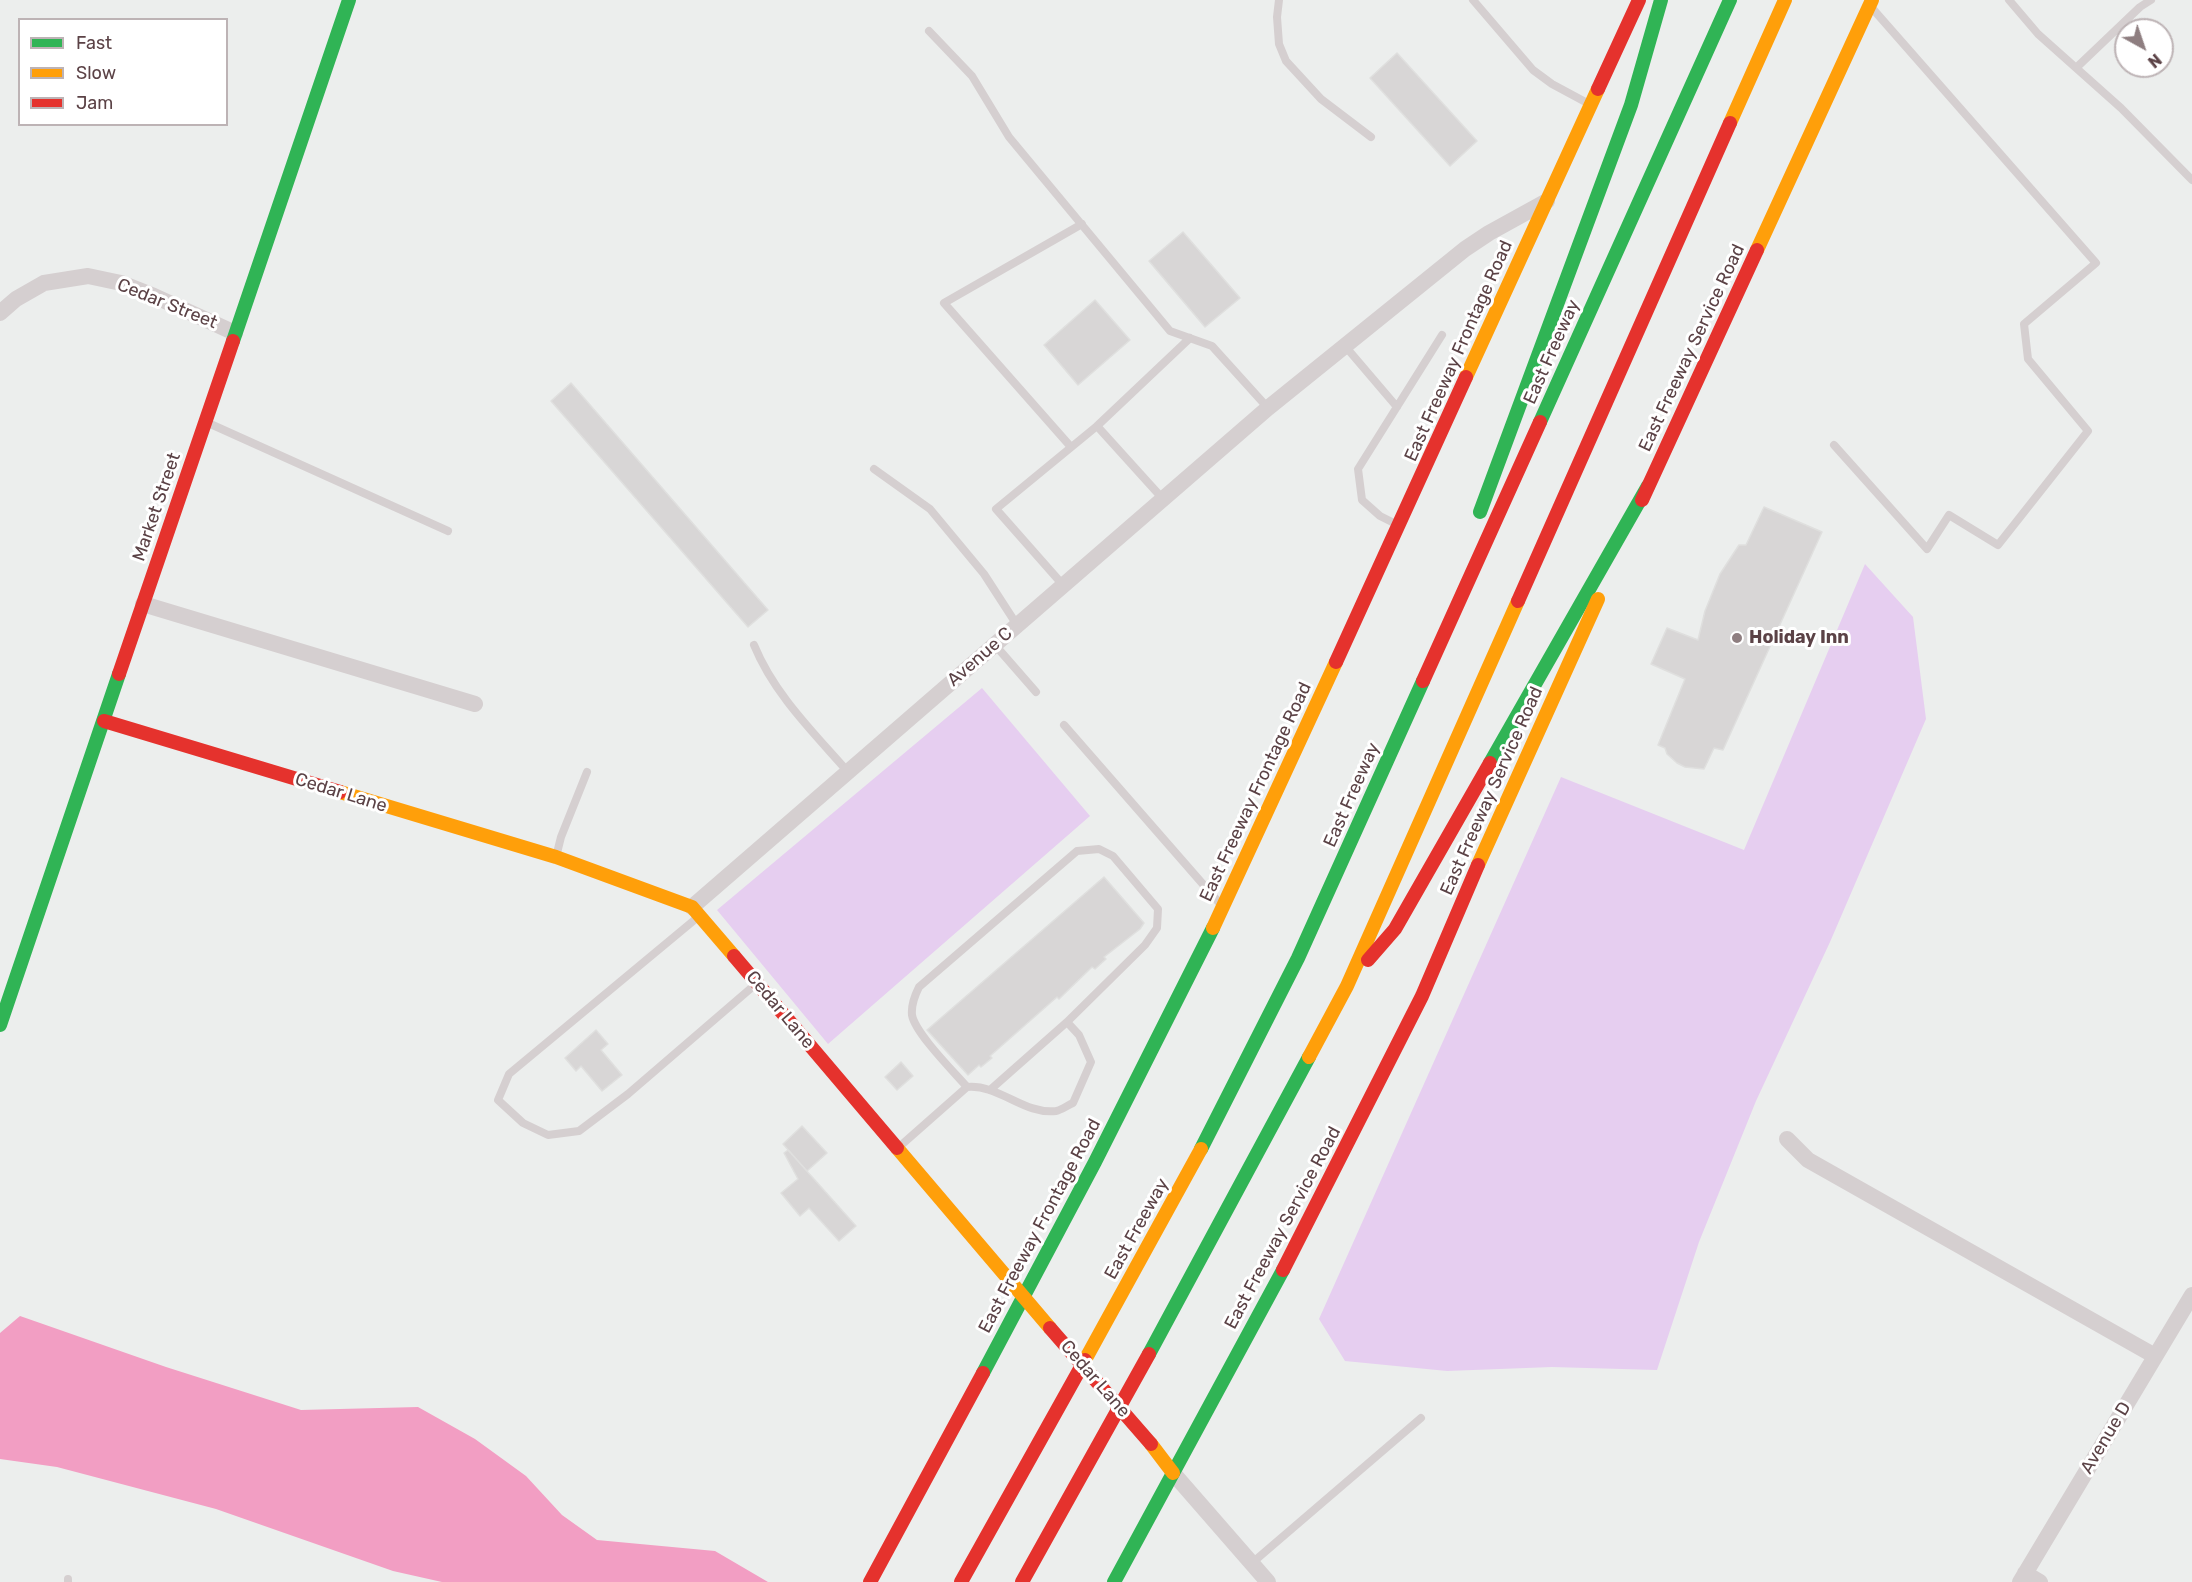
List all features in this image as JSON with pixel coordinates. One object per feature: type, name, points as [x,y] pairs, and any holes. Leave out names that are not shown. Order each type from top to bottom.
[{"type":"main road","name":"Market Street","points":[[0,1025],[7,983],[104,721],[349,0]]},
{"type":"main road","name":"East Freeway Frontage Road","points":[[870,1582],[1024,1298],[1223,907],[1639,0]]},
{"type":"main road","points":[[1476,522],[1631,105],[1661,0]]},
{"type":"main road","name":"East Freeway","points":[[960,1582],[1089,1354],[1236,1083],[1298,958],[1730,0]]},
{"type":"main road","points":[[1022,1582],[1181,1297],[1347,986],[1785,0]]},
{"type":"main road","name":"East Freeway Service Road","points":[[1114,1582],[1293,1252],[1422,996],[1485,849],[1648,486],[1871,3]]},
{"type":"main road","points":[[1347,986],[1395,929],[1648,486]]},
{"type":"main road","points":[[1410,711],[1465,556]]},
{"type":"main road","name":"Cedar Lane","points":[[104,721],[556,857],[696,911],[896,1149],[1151,1444],[1173,1473]]},
{"type":"street","name":"Avenue C","points":[[696,911],[848,772],[1268,408],[1471,245],[1547,201]]},
{"type":"street","name":"Cedar Street","points":[[0,313],[16,299],[44,283],[88,276],[120,283],[154,296],[236,333]]},
{"type":"street","points":[[143,604],[475,704]]},
{"type":"street","points":[[1787,1139],[1808,1160],[2155,1356]]},
{"type":"street","name":"Avenue D","points":[[2028,1579],[2192,1294]]},
{"type":"street","name":"Cedar Lane","points":[[1173,1473],[1268,1582]]},
{"type":"lane","points":[[1279,0],[1277,17],[1279,44],[1286,62],[1321,99],[1371,137]]},
{"type":"lane","points":[[1473,0],[1533,70],[1552,84],[1591,106]]},
{"type":"lane","points":[[2009,0],[2038,34],[2121,108],[2192,180]]},
{"type":"lane","points":[[2076,68],[2140,7],[2151,0]]},
{"type":"lane","points":[[1834,445],[1927,549],[1949,515],[1998,545],[2088,431],[2028,359],[2025,324],[2096,263],[1871,3]]},
{"type":"lane","points":[[929,32],[972,76],[1009,137],[1170,331],[1212,346],[1268,408]]},
{"type":"lane","points":[[1071,447],[944,303],[1082,225]]},
{"type":"lane","points":[[1399,525],[1380,516],[1362,500],[1358,469],[1442,335]]},
{"type":"lane","points":[[1063,585],[996,509],[1097,426],[1191,338]]},
{"type":"lane","points":[[1345,346],[1397,407]]},
{"type":"lane","points":[[205,421],[448,531]]},
{"type":"lane","points":[[1097,426],[1163,499]]},
{"type":"lane","points":[[874,469],[930,509],[984,574],[1017,625]]},
{"type":"lane","points":[[754,645],[763,667],[785,699],[848,772]]},
{"type":"lane","points":[[995,645],[1036,692]]},
{"type":"lane","points":[[1064,725],[1223,907]]},
{"type":"lane","points":[[556,857],[561,837],[587,772]]},
{"type":"lane","points":[[967,1087],[923,1035],[912,1015],[914,998],[919,987],[1077,851],[1100,849],[1113,856],[1158,909],[1157,928],[1145,945],[1067,1022],[990,1089]]},
{"type":"lane","points":[[696,911],[509,1074],[498,1100],[523,1123],[548,1135],[579,1131],[628,1094],[758,983]]},
{"type":"lane","points":[[896,1149],[967,1087],[980,1086],[990,1089],[1033,1108],[1057,1111],[1073,1103],[1091,1062],[1079,1035],[1067,1022]]},
{"type":"lane","points":[[1252,1563],[1421,1418]]},
{"type":"shaded area","points":[[1865,564],[1913,617],[1926,719],[1830,942],[1756,1101],[1699,1242],[1657,1370],[1552,1367],[1447,1371],[1345,1361],[1319,1319],[1561,777],[1744,850]]},
{"type":"shaded area","points":[[982,688],[1090,816],[828,1044],[717,910]]},
{"type":"shaded area","points":[[20,1316],[166,1367],[301,1410],[418,1407],[475,1439],[526,1476],[562,1515],[597,1540],[715,1551],[768,1582],[442,1582],[393,1571],[216,1509],[57,1467],[0,1459],[0,1333]]},
{"type":"building","points":[[1397,53],[1477,141],[1450,166],[1370,78]]},
{"type":"building","points":[[1183,232],[1240,298],[1205,327],[1149,261]]},
{"type":"building","points":[[1095,300],[1130,340],[1078,385],[1044,345]]},
{"type":"building","points":[[571,383],[768,610],[748,627],[551,401]]},
{"type":"building","name":"Holiday Inn","points":[[1764,507],[1822,532],[1723,750],[1714,748],[1704,769],[1685,767],[1667,754],[1665,748],[1658,745],[1685,679],[1651,664],[1667,628],[1698,640],[1705,611],[1720,574],[1739,545],[1746,545]]},
{"type":"building","points":[[1104,877],[1144,923],[1140,929],[1104,957],[1106,959],[1095,969],[1092,967],[1059,999],[1057,997],[990,1056],[992,1058],[981,1067],[979,1065],[968,1075],[927,1030]]},
{"type":"building","points":[[596,1030],[608,1044],[601,1050],[622,1075],[602,1091],[581,1066],[576,1071],[565,1058]]},
{"type":"building","points":[[901,1062],[913,1076],[897,1090],[885,1077]]},
{"type":"building","points":[[802,1126],[827,1153],[807,1171],[783,1144]]},
{"type":"building","points":[[788,1150],[856,1226],[839,1241],[809,1208],[800,1216],[781,1193],[798,1179],[784,1153]]},
{"type":"traffic: fast","points":[[233,341],[349,0]]},
{"type":"traffic: fast","points":[[1480,512],[1631,105],[1661,0]]},
{"type":"traffic: fast","points":[[1540,422],[1730,0]]},
{"type":"traffic: fast","points":[[1490,763],[1648,486]]},
{"type":"traffic: fast","points":[[0,1025],[119,674]]},
{"type":"traffic: fast","points":[[1201,1149],[1298,958],[1423,681]]},
{"type":"traffic: fast","points":[[983,1373],[1095,1162],[1213,928]]},
{"type":"traffic: fast","points":[[1149,1354],[1309,1057]]},
{"type":"traffic: fast","points":[[1114,1582],[1283,1270]]},
{"type":"traffic: slow","points":[[1730,123],[1785,0]]},
{"type":"traffic: slow","points":[[1757,250],[1872,0]]},
{"type":"traffic: slow","points":[[1466,377],[1598,89]]},
{"type":"traffic: slow","points":[[1478,865],[1598,599]]},
{"type":"traffic: slow","points":[[1309,1057],[1347,986],[1518,601]]},
{"type":"traffic: slow","points":[[1213,928],[1336,662]]},
{"type":"traffic: slow","points":[[340,792],[556,857],[692,907],[734,956]]},
{"type":"traffic: slow","points":[[897,1148],[1050,1328]]},
{"type":"traffic: slow","points":[[1085,1360],[1201,1149]]},
{"type":"traffic: slow","points":[[1151,1444],[1173,1473]]},
{"type":"traffic: jam","points":[[1598,89],[1639,0]]},
{"type":"traffic: jam","points":[[1518,601],[1730,123]]},
{"type":"traffic: jam","points":[[1642,500],[1757,250]]},
{"type":"traffic: jam","points":[[119,674],[233,341]]},
{"type":"traffic: jam","points":[[1336,662],[1466,377]]},
{"type":"traffic: jam","points":[[1423,681],[1540,422]]},
{"type":"traffic: jam","points":[[104,721],[340,792]]},
{"type":"traffic: jam","points":[[1368,960],[1395,929],[1490,763]]},
{"type":"traffic: jam","points":[[1283,1270],[1422,996],[1478,865]]},
{"type":"traffic: jam","points":[[734,956],[897,1148]]},
{"type":"traffic: jam","points":[[1050,1328],[1151,1444]]},
{"type":"traffic: jam","points":[[1022,1582],[1149,1354]]},
{"type":"traffic: jam","points":[[961,1582],[1085,1360]]},
{"type":"traffic: jam","points":[[870,1582],[983,1373]]},
{"type":"place","name":"Holiday Inn","points":[[1737,638]]}]
